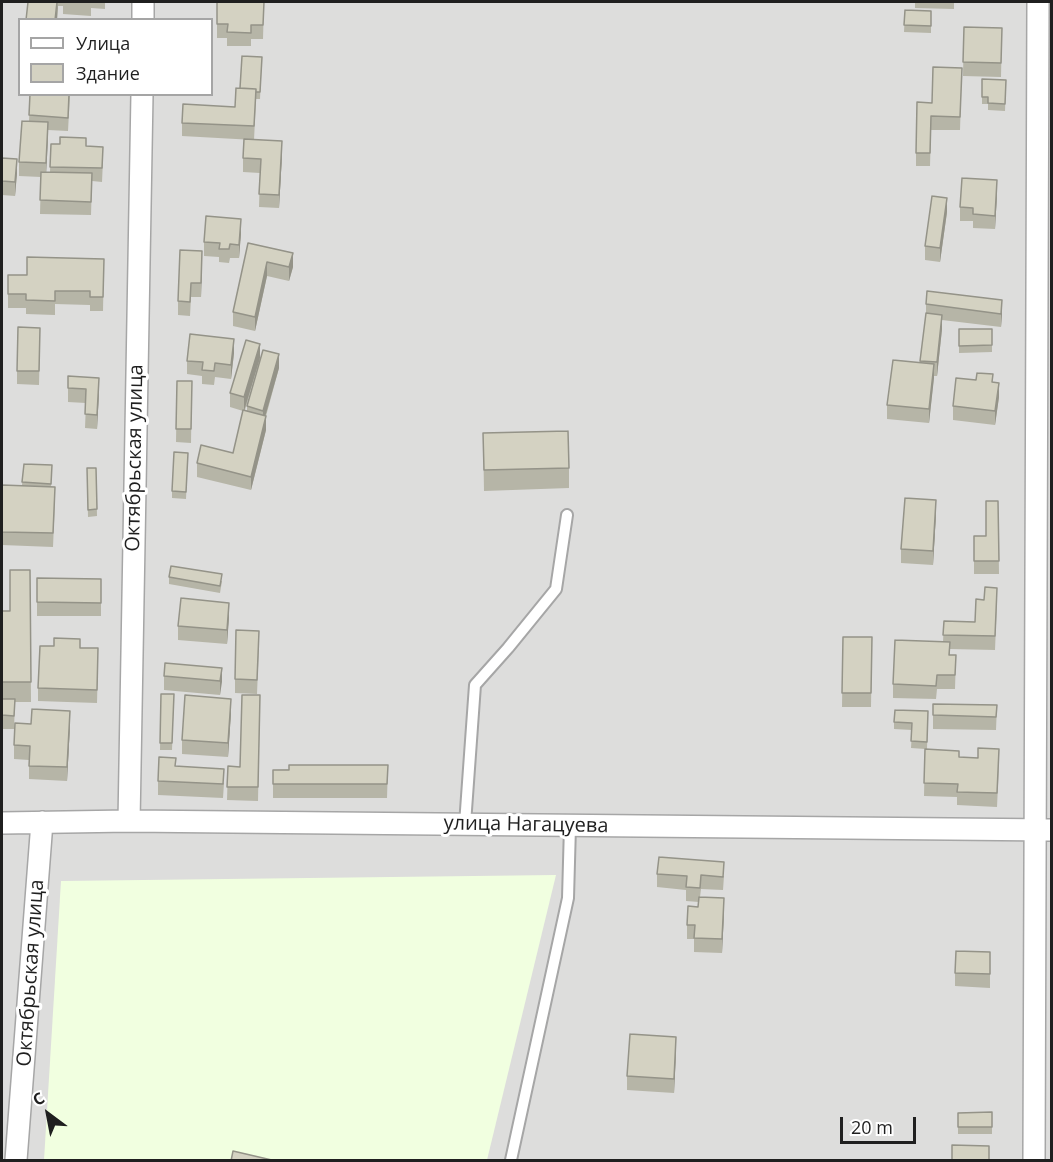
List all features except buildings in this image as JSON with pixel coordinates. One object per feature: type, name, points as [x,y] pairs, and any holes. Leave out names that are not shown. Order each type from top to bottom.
[{"type":"street","points":[[143,2],[143,18]]},
{"type":"street","points":[[1034,1161],[1043,830],[1038,2]]},
{"type":"street","name":"Октябрьская улица","points":[[129,821],[142,96]]},
{"type":"street","name":"улица Нагацуева","points":[[2,823],[129,821],[1043,830]]},
{"type":"street","name":"Октябрьская улица","points":[[16,1161],[42,822]]},
{"type":"lane","points":[[465,824],[475,685],[556,589],[567,515]]},
{"type":"lane","points":[[511,1161],[568,898],[570,826]]},
{"type":"shaded area","points":[[2,2],[1051,2],[1051,1160],[2,1160]]},
{"type":"shaded area","points":[[556,875],[487,1160],[44,1160],[61,881]]}]
